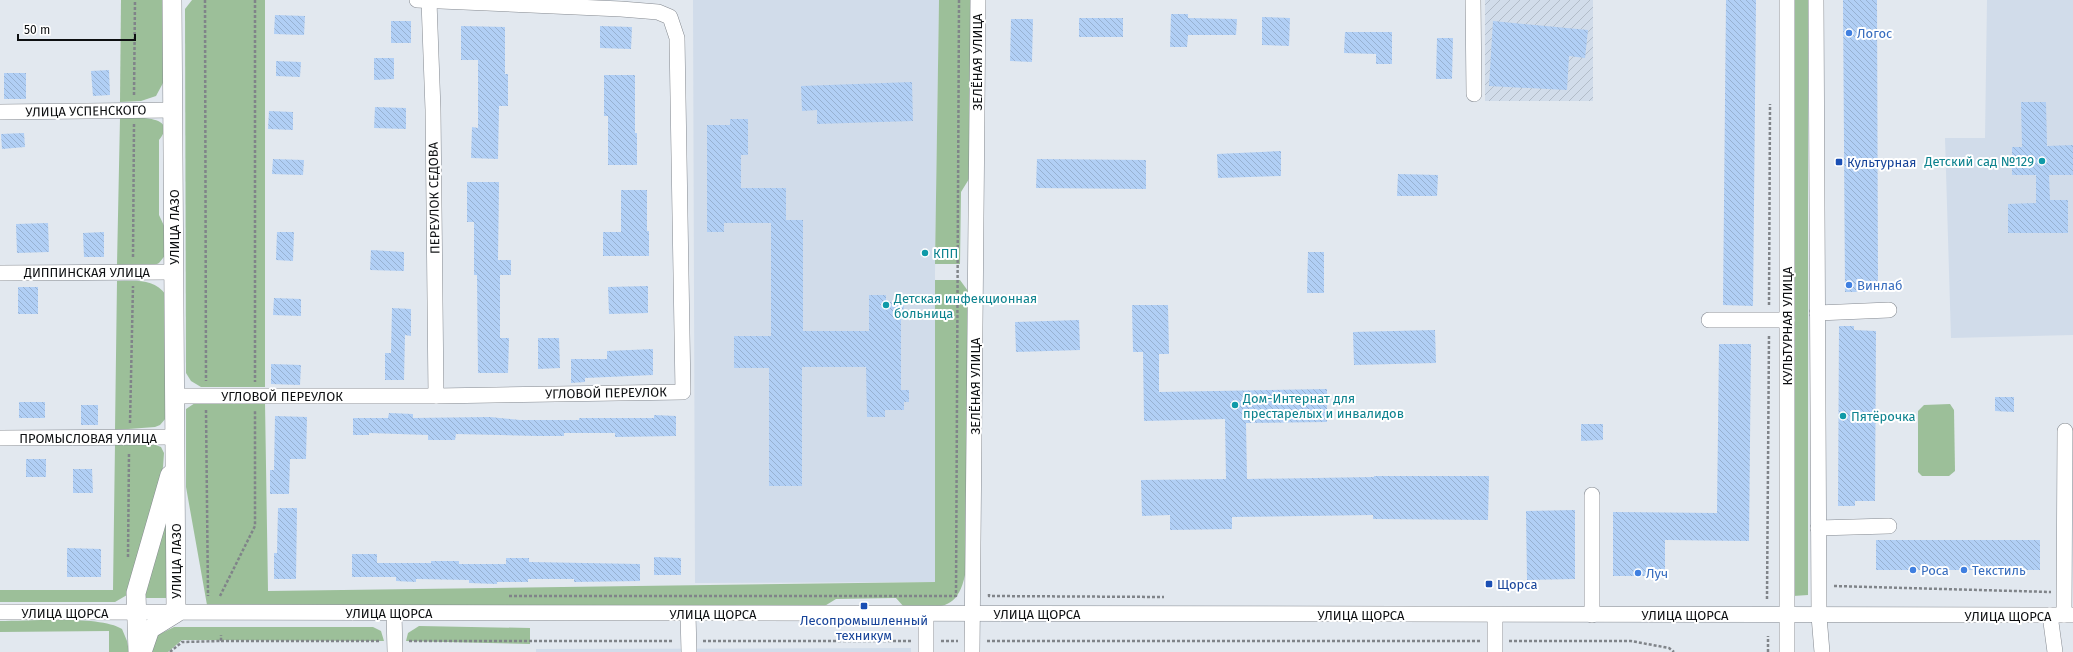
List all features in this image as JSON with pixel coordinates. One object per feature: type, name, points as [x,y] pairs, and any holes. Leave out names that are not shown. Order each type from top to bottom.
[{"type":"main road","name":"УЛИЦА ЛАЗО","points":[[142,652],[150,629],[176,613],[172,0]]},
{"type":"main road","name":"УЛИЦА ЛАЗО","points":[[138,652],[136,593],[175,446]]},
{"type":"street","name":"УГЛОВОЙ ПЕРЕУЛОК","points":[[175,396],[436,396],[682,392],[677,38],[670,18],[658,12],[423,0]]},
{"type":"street","name":"ПЕРЕУЛОК СЕДОВА","points":[[423,0],[433,97],[436,396]]},
{"type":"street","name":"ЗЕЛЁНАЯ УЛИЦА","points":[[972,652],[972,614],[974,596],[978,0]]},
{"type":"street","points":[[1473,0],[1474,94]]},
{"type":"street","name":"КУЛЬТУРНАЯ УЛИЦА","points":[[1787,0],[1787,652]]},
{"type":"street","points":[[1816,0],[1818,528],[1819,616],[1822,652]]},
{"type":"street","name":"УЛИЦА УСПЕНСКОГО","points":[[0,112],[173,110]]},
{"type":"street","name":"ДИППИНСКАЯ УЛИЦА","points":[[0,273],[174,272]]},
{"type":"street","points":[[1817,313],[1889,310]]},
{"type":"street","points":[[1709,320],[1787,320]]},
{"type":"street","points":[[2056,652],[2064,592],[2065,431]]},
{"type":"street","name":"ПРОМЫСЛОВАЯ УЛИЦА","points":[[0,438],[130,438],[175,446]]},
{"type":"street","points":[[1592,496],[1592,615]]},
{"type":"street","points":[[1818,528],[1889,526]]},
{"type":"street","name":"УЛИЦА ЩОРСА","points":[[0,612],[394,614],[2062,616]]},
{"type":"street","points":[[394,614],[395,652]]},
{"type":"street","points":[[688,614],[688,652]]},
{"type":"street","points":[[926,614],[926,652]]},
{"type":"street","points":[[1495,615],[1495,652]]},
{"type":"path","points":[[127,564],[133,272],[135,0]]},
{"type":"path","points":[[206,0],[207,596],[227,596]]},
{"type":"path","points":[[220,596],[255,526],[255,0]]},
{"type":"path","points":[[501,596],[956,596],[959,0]]},
{"type":"path","points":[[1768,599],[1770,102]]},
{"type":"path","points":[[1828,586],[2064,592]]},
{"type":"path","points":[[170,652],[182,642],[221,642],[221,635]]},
{"type":"path","points":[[1768,636],[1768,652]]},
{"type":"path","points":[[1631,641],[1669,648],[1674,652]]},
{"type":"shaded area","points":[[693,0],[939,0],[935,273],[936,582],[695,583]]},
{"type":"shaded area","points":[[1485,0],[1593,0],[1593,101],[1485,101]]},
{"type":"shaded area","points":[[1987,0],[2073,0],[2073,335],[1951,338],[1945,138],[1985,138]]},
{"type":"shaded area","points":[[911,648],[911,652],[536,652],[536,649]]},
{"type":"green space","points":[[121,0],[163,0],[163,83],[156,96],[141,101],[120,102]]},
{"type":"green space","points":[[192,0],[265,0],[265,387],[201,387],[191,381],[186,373],[185,9]]},
{"type":"green space","points":[[939,0],[972,0],[969,179],[961,192],[960,264],[935,264]]},
{"type":"green space","points":[[1793,0],[1808,0],[1808,595],[1793,596]]},
{"type":"green space","points":[[120,118],[152,119],[164,126],[164,132],[159,140],[159,215],[166,230],[167,253],[159,263],[155,265],[117,265]]},
{"type":"green space","points":[[935,280],[960,280],[968,291],[965,575],[957,596],[951,602],[936,607],[904,607],[896,598],[836,599],[823,607],[207,605],[186,487],[186,409],[195,403],[265,403],[268,591],[935,582]]},
{"type":"green space","points":[[117,281],[138,281],[150,283],[166,295],[166,418],[160,425],[155,427],[115,430]]},
{"type":"green space","points":[[1950,404],[1954,410],[1955,471],[1949,476],[1922,476],[1918,472],[1918,411],[1924,405]]},
{"type":"green space","points":[[115,444],[153,444],[161,447],[164,453],[163,467],[127,595],[115,602],[0,602],[0,590],[113,590]]},
{"type":"green space","points":[[169,498],[168,598],[141,598]]},
{"type":"green space","points":[[81,620],[112,625],[122,629],[127,641],[129,652],[109,652],[109,631],[0,632],[0,621]]},
{"type":"green space","points":[[419,626],[530,628],[530,644],[406,641],[408,633]]},
{"type":"green space","points":[[174,627],[373,627],[381,631],[384,641],[182,640],[168,652],[149,652],[156,636]]},
{"type":"building","points":[[1726,0],[1756,0],[1753,306],[1723,305]]},
{"type":"building","points":[[1843,0],[1877,0],[1878,292],[1845,292]]},
{"type":"building","points":[[1171,14],[1188,14],[1188,18],[1237,19],[1236,35],[1188,35],[1187,47],[1170,47]]},
{"type":"building","points":[[275,15],[305,16],[304,35],[274,34]]},
{"type":"building","points":[[1262,17],[1290,18],[1289,46],[1262,45]]},
{"type":"building","points":[[1079,18],[1123,18],[1123,37],[1079,37]]},
{"type":"building","points":[[1011,19],[1033,19],[1032,62],[1010,61]]},
{"type":"building","points":[[391,21],[411,21],[411,43],[391,43]]},
{"type":"building","points":[[1493,21],[1588,30],[1585,58],[1569,56],[1567,90],[1489,86]]},
{"type":"building","points":[[461,26],[505,27],[505,74],[508,74],[508,106],[499,106],[498,159],[471,158],[472,127],[478,128],[478,60],[461,60]]},
{"type":"building","points":[[600,26],[632,27],[631,49],[600,48]]},
{"type":"building","points":[[1345,32],[1392,32],[1392,64],[1376,64],[1376,54],[1344,53]]},
{"type":"building","points":[[1437,38],[1453,38],[1452,79],[1436,79]]},
{"type":"building","points":[[374,58],[394,58],[394,79],[374,80]]},
{"type":"building","points":[[276,61],[301,62],[300,77],[276,76]]},
{"type":"building","points":[[109,70],[110,95],[93,96],[91,71]]},
{"type":"building","points":[[4,73],[26,73],[26,99],[4,99]]},
{"type":"building","points":[[604,75],[635,75],[635,133],[637,133],[637,165],[608,165],[608,116],[604,116]]},
{"type":"building","points":[[912,82],[913,121],[817,124],[817,110],[802,111],[801,86]]},
{"type":"building","name":"Детский сад №129","points":[[2021,102],[2046,102],[2047,146],[2073,145],[2073,175],[2049,175],[2050,200],[2068,200],[2068,233],[2008,233],[2008,204],[2036,203],[2036,175],[2012,175],[2012,147],[2022,147]]},
{"type":"building","points":[[375,107],[406,108],[406,129],[374,128]]},
{"type":"building","points":[[269,111],[293,112],[293,130],[268,129]]},
{"type":"building","name":"Детская инфекционная больница","points":[[730,119],[748,119],[748,155],[741,155],[741,188],[786,188],[786,220],[803,220],[803,331],[869,331],[869,295],[886,295],[886,302],[904,302],[904,317],[901,317],[901,390],[909,390],[909,402],[904,402],[904,410],[885,410],[885,417],[867,417],[866,367],[802,367],[802,486],[769,486],[769,368],[734,368],[734,336],[771,336],[771,223],[724,223],[724,232],[707,232],[707,125],[730,125]]},
{"type":"building","points":[[24,133],[25,147],[2,149],[1,134]]},
{"type":"building","points":[[1281,151],[1281,176],[1218,178],[1217,154]]},
{"type":"building","points":[[273,159],[304,160],[303,175],[272,174]]},
{"type":"building","points":[[1037,159],[1146,160],[1146,189],[1036,188]]},
{"type":"building","points":[[1398,174],[1438,175],[1437,196],[1397,196]]},
{"type":"building","points":[[467,182],[499,182],[498,260],[511,260],[511,275],[500,275],[500,338],[509,338],[508,373],[478,373],[477,275],[474,275],[474,222],[467,222]]},
{"type":"building","points":[[621,190],[647,190],[647,231],[649,231],[649,256],[603,256],[603,232],[621,232]]},
{"type":"building","points":[[48,223],[49,252],[17,253],[16,224]]},
{"type":"building","points":[[104,232],[104,257],[84,257],[83,233]]},
{"type":"building","points":[[277,232],[294,232],[293,261],[276,260]]},
{"type":"building","points":[[371,250],[404,252],[404,271],[370,270]]},
{"type":"building","points":[[1308,252],[1324,252],[1324,293],[1307,293]]},
{"type":"building","points":[[648,286],[648,313],[609,314],[608,287]]},
{"type":"building","points":[[18,287],[38,287],[38,314],[18,314]]},
{"type":"building","points":[[274,298],[301,299],[301,316],[273,315]]},
{"type":"building","name":"Дом-Интернат для престарелых и инвалидов","points":[[1132,305],[1168,305],[1169,354],[1159,354],[1159,392],[1327,389],[1327,422],[1246,423],[1247,479],[1374,476],[1489,476],[1488,520],[1373,519],[1373,515],[1232,517],[1232,529],[1170,530],[1170,515],[1142,516],[1141,480],[1226,479],[1225,419],[1144,421],[1143,352],[1133,352]]},
{"type":"building","points":[[392,308],[411,309],[411,336],[405,335],[404,380],[385,380],[385,353],[391,353]]},
{"type":"building","points":[[1079,320],[1080,350],[1016,352],[1015,322]]},
{"type":"building","points":[[1839,326],[1854,326],[1854,330],[1876,331],[1875,501],[1855,501],[1855,506],[1838,506]]},
{"type":"building","points":[[1435,330],[1436,363],[1354,365],[1353,332]]},
{"type":"building","points":[[538,338],[559,338],[560,368],[538,369]]},
{"type":"building","points":[[1719,344],[1751,344],[1749,541],[1665,540],[1665,576],[1613,576],[1613,512],[1717,513]]},
{"type":"building","points":[[653,349],[653,375],[585,378],[585,382],[571,383],[571,359],[607,359],[607,351]]},
{"type":"building","points":[[271,364],[301,365],[300,385],[271,384]]},
{"type":"building","points":[[1995,397],[2014,397],[2014,412],[1995,411]]},
{"type":"building","points":[[19,402],[45,402],[45,418],[19,418]]},
{"type":"building","points":[[81,405],[98,405],[98,425],[81,425]]},
{"type":"building","points":[[389,413],[413,414],[413,418],[490,417],[520,420],[654,418],[654,415],[676,416],[676,436],[615,437],[615,433],[564,433],[564,436],[456,434],[455,440],[428,440],[428,435],[369,433],[369,435],[353,435],[353,418],[388,418]]},
{"type":"building","points":[[275,416],[307,417],[306,459],[290,459],[289,494],[270,494],[270,470],[274,470]]},
{"type":"building","points":[[1581,424],[1603,424],[1603,440],[1581,441]]},
{"type":"building","points":[[26,459],[46,459],[46,477],[26,477]]},
{"type":"building","points":[[73,469],[92,469],[93,493],[73,493]]},
{"type":"building","points":[[278,508],[297,508],[296,579],[274,579],[274,553],[277,553]]},
{"type":"building","points":[[1575,510],[1575,579],[1527,580],[1526,511]]},
{"type":"building","points":[[1876,540],[2040,540],[2040,570],[1876,570]]},
{"type":"building","points":[[67,548],[101,549],[101,577],[67,577]]},
{"type":"building","points":[[352,554],[377,554],[377,563],[431,563],[431,561],[459,561],[459,564],[506,564],[506,558],[529,558],[529,562],[640,564],[640,581],[574,582],[574,579],[528,579],[528,582],[497,582],[497,584],[469,583],[469,580],[416,579],[416,582],[396,581],[396,577],[352,577]]},
{"type":"building","points":[[654,557],[681,558],[681,575],[654,575]]},
{"type":"place","name":"Логос","points":[[1849,33]]},
{"type":"place","name":"Детский сад №129","points":[[2042,161]]},
{"type":"place","name":"Культурная","points":[[1839,162]]},
{"type":"place","name":"КПП","points":[[925,253]]},
{"type":"place","name":"Винлаб","points":[[1849,285]]},
{"type":"place","name":"Детская инфекционная больница","points":[[886,305]]},
{"type":"place","name":"Дом-Интернат для престарелых и инвалидов","points":[[1235,405]]},
{"type":"place","name":"Пятёрочка","points":[[1843,416]]},
{"type":"place","name":"Роса","points":[[1913,570]]},
{"type":"place","name":"Текстиль","points":[[1964,570]]},
{"type":"place","name":"Луч","points":[[1638,573]]},
{"type":"place","name":"Щорса","points":[[1489,584]]},
{"type":"place","name":"Лесопромышленный техникум","points":[[864,606]]}]
